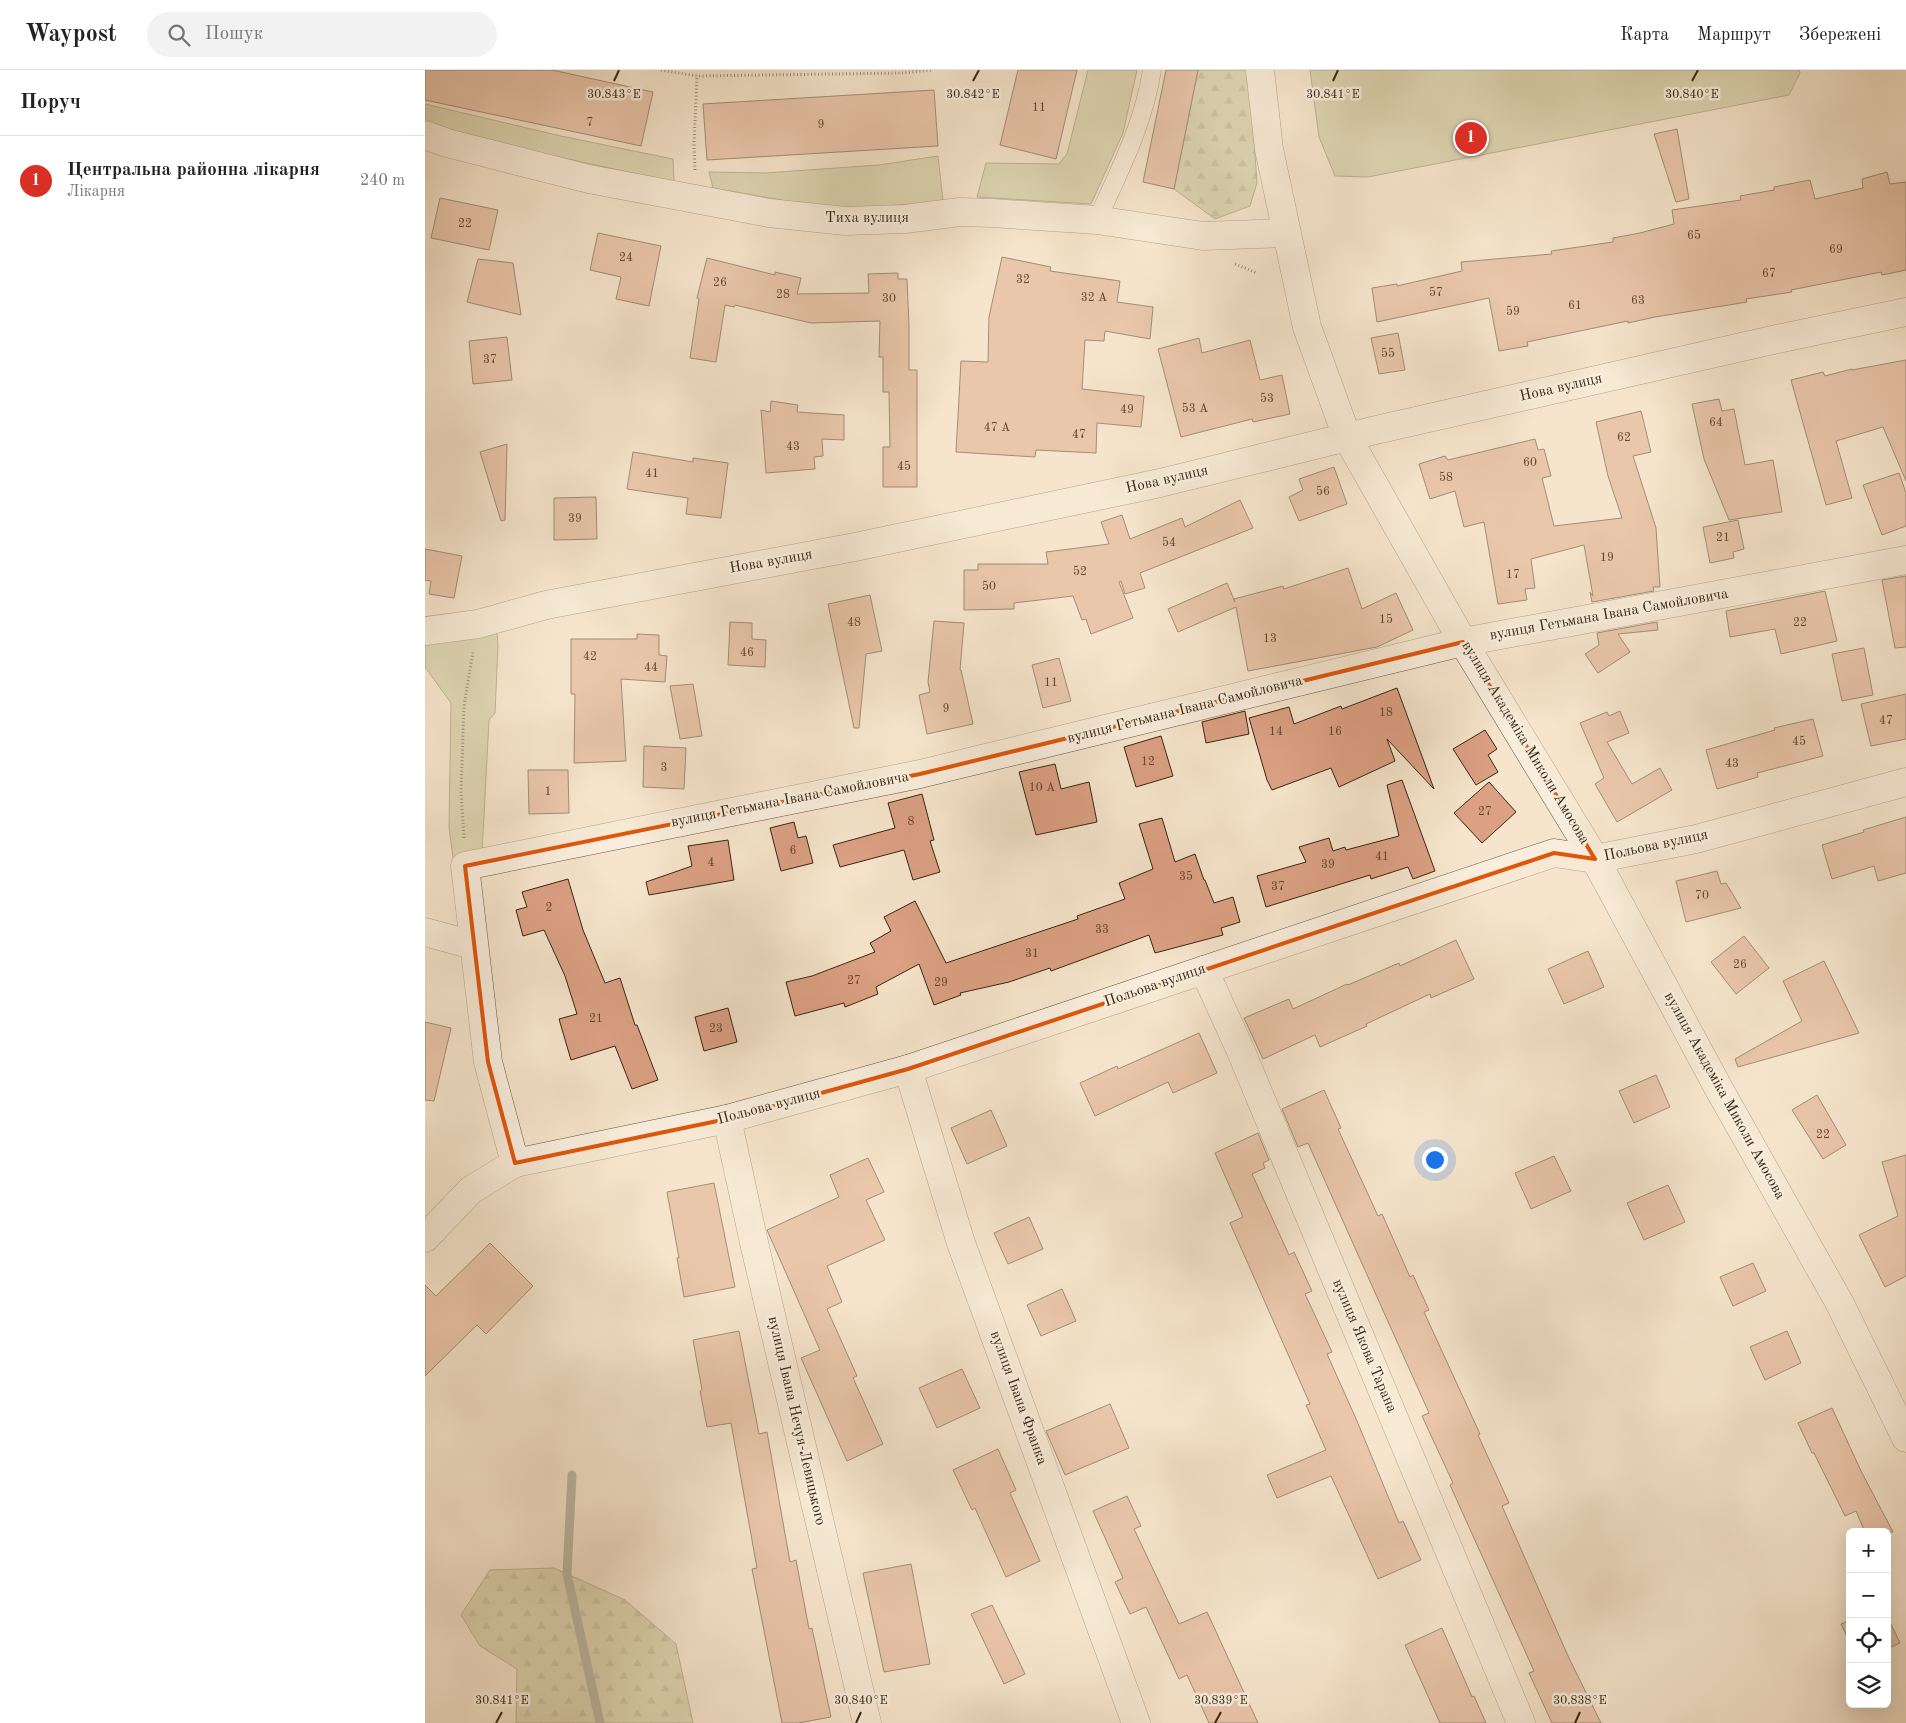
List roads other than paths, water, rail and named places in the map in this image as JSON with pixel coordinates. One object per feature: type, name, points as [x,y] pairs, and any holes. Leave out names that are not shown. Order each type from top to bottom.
[{"type":"street","name":"вулиця Академіка Миколи Амосова","points":[[1261,70],[1269,149],[1307,327],[1347,437],[1463,642],[1595,859],[1719,1089],[1839,1302],[1906,1438]]},
{"type":"street","name":"Тиха вулиця","points":[[425,135],[447,143],[589,179],[769,213],[845,221],[905,219],[960,212],[1097,220],[1203,236],[1287,233]]},
{"type":"street","name":"Нова вулиця","points":[[425,631],[479,624],[546,605],[855,547],[1160,483],[1347,437],[1768,341],[1906,312]]},
{"type":"street","name":"вулиця Гетьмана Івана Самойловича","points":[[473,945],[465,866],[920,774],[1463,642],[1906,560]]},
{"type":"street","name":"Польова вулиця","points":[[425,1238],[471,1190],[515,1163],[727,1120],[908,1069],[1554,852],[1595,859],[1696,839],[1906,782]]},
{"type":"street","points":[[425,932],[473,945],[488,1062],[515,1163]]},
{"type":"street","name":"вулиця Якова Тарана","points":[[1204,970],[1244,1058],[1521,1723]]},
{"type":"street","name":"вулиця Івана Франка","points":[[908,1069],[961,1243],[1137,1723]]},
{"type":"street","name":"вулиця Івана Нечуя-Левицького","points":[[727,1120],[755,1248],[867,1723]]},
{"type":"lane","points":[[1097,220],[1125,159],[1149,92],[1152,70]]},
{"type":"waterway","points":[[572,1475],[567,1574],[600,1723]]},
{"type":"place","name":"Центральна районна лікарня","points":[[1471,138]]}]
